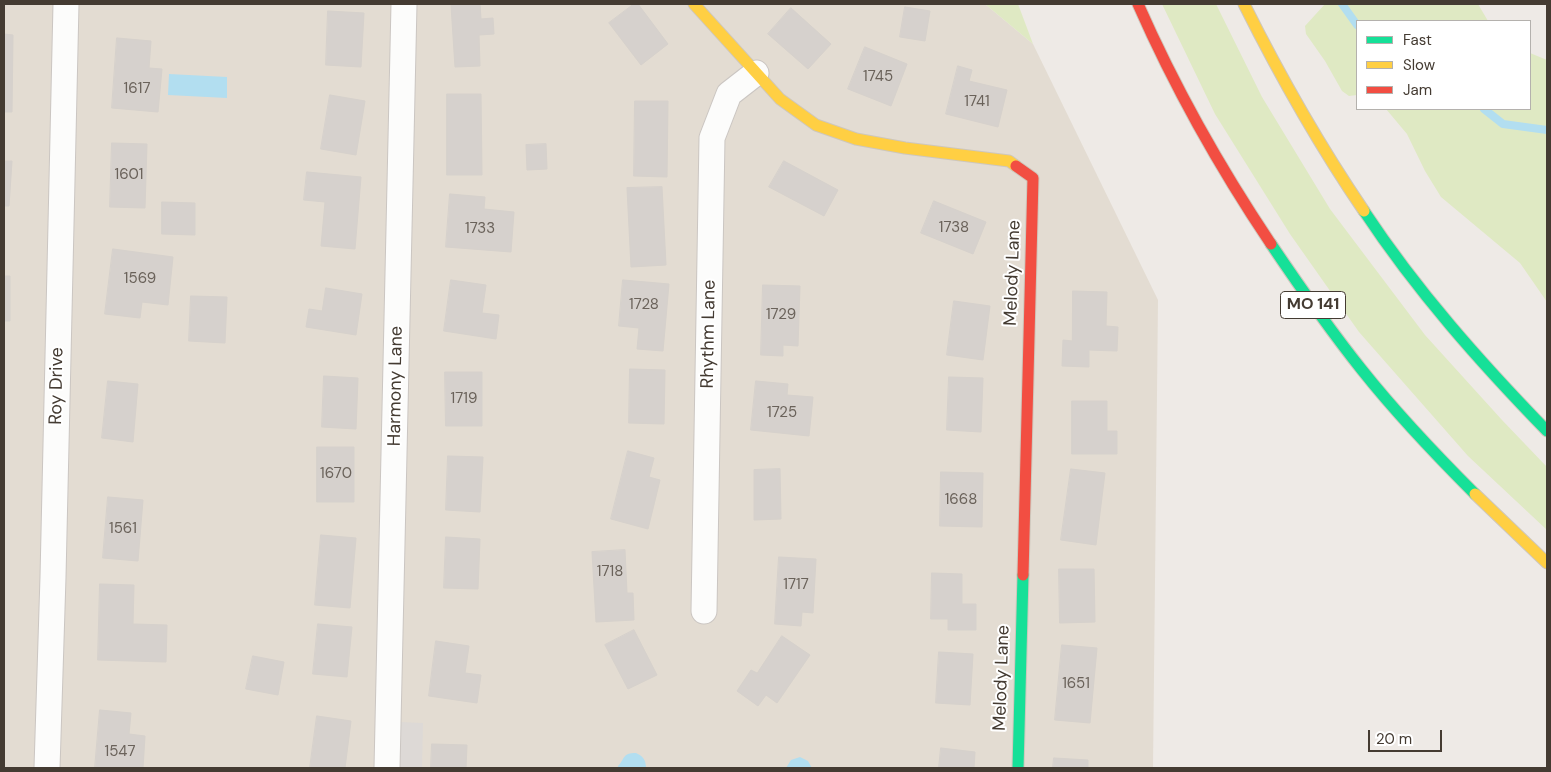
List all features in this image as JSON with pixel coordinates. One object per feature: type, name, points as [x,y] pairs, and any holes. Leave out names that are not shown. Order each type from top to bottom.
[{"type":"main road","name":"Melody Lane","points":[[694,4],[780,99],[816,125],[856,139],[1009,161],[1033,178],[1018,768]]},
{"type":"main road","name":"MO 141","points":[[1138,4],[1174,80],[1218,161],[1265,236],[1318,312],[1373,384],[1432,451],[1496,516],[1547,563]]},
{"type":"main road","points":[[1244,4],[1259,36],[1302,114],[1350,192],[1398,261],[1460,338],[1547,431]]},
{"type":"street","name":"Roy Drive","points":[[47,768],[54,548],[66,4]]},
{"type":"street","name":"Harmony Lane","points":[[388,768],[404,4]]},
{"type":"street","name":"Rhythm Lane","points":[[704,611],[712,138],[729,94],[756,73]]},
{"type":"shaded area","points":[[4,4],[985,4],[1033,44],[1158,300],[1153,768],[4,768]]},
{"type":"shaded area","points":[[400,722],[423,723],[422,768],[399,768]]},
{"type":"green space","points":[[985,4],[1018,4],[1033,44]]},
{"type":"green space","points":[[1162,4],[1216,4],[1262,97],[1330,209],[1425,335],[1547,467],[1547,530],[1468,456],[1359,332],[1290,234],[1215,114]]},
{"type":"green space","points":[[1325,4],[1478,4],[1487,20],[1356,20],[1356,95],[1349,96],[1342,91],[1325,61],[1306,34],[1305,26]]},
{"type":"green space","points":[[1531,53],[1547,60],[1547,302],[1520,263],[1441,197],[1425,171],[1407,134],[1387,110],[1531,110]]},
{"type":"water","points":[[169,74],[227,77],[227,98],[168,95]]},
{"type":"water","points":[[636,753],[644,759],[646,768],[618,768],[626,755]]},
{"type":"water","points":[[800,757],[808,761],[812,768],[786,768],[791,760]]},
{"type":"building","points":[[480,4],[481,19],[493,18],[494,34],[479,35],[480,66],[455,67],[451,5]]},
{"type":"building","points":[[634,4],[638,4],[668,44],[641,65],[609,23]]},
{"type":"building","points":[[905,7],[930,11],[925,41],[900,37]]},
{"type":"building","points":[[791,8],[831,44],[808,69],[768,34]]},
{"type":"building","points":[[328,11],[364,13],[361,67],[326,65]]},
{"type":"building","points":[[4,34],[13,35],[12,112],[4,112]]},
{"type":"building","points":[[117,38],[151,41],[149,68],[162,69],[158,112],[112,108]]},
{"type":"building","points":[[865,47],[907,64],[891,106],[848,89]]},
{"type":"building","points":[[958,66],[972,70],[969,81],[1007,90],[998,127],[946,114]]},
{"type":"building","points":[[447,94],[481,94],[482,175],[447,175]]},
{"type":"building","points":[[330,95],[365,101],[356,155],[321,149]]},
{"type":"building","points":[[635,101],[668,101],[667,177],[634,176]]},
{"type":"building","points":[[112,143],[147,144],[145,208],[110,207]]},
{"type":"building","points":[[546,144],[547,169],[527,170],[526,145]]},
{"type":"building","points":[[4,161],[12,161],[9,206],[4,206]]},
{"type":"building","points":[[784,161],[838,190],[824,216],[769,187]]},
{"type":"building","points":[[307,172],[361,177],[355,249],[321,246],[325,202],[304,200]]},
{"type":"building","points":[[662,187],[666,265],[631,267],[627,188]]},
{"type":"building","points":[[450,194],[485,197],[484,209],[514,212],[511,252],[446,247]]},
{"type":"building","points":[[934,201],[986,222],[973,254],[921,233]]},
{"type":"building","points":[[162,202],[195,203],[195,235],[162,234]]},
{"type":"building","points":[[113,249],[173,257],[168,305],[142,302],[140,318],[105,314]]},
{"type":"building","points":[[4,276],[10,276],[10,321],[4,321]]},
{"type":"building","points":[[451,280],[486,285],[482,313],[499,315],[496,339],[444,331]]},
{"type":"building","points":[[623,280],[669,284],[663,351],[637,349],[639,328],[619,326]]},
{"type":"building","points":[[763,285],[800,286],[798,346],[783,345],[783,356],[761,355]]},
{"type":"building","points":[[326,288],[362,294],[356,335],[306,327],[309,309],[322,311]]},
{"type":"building","points":[[1073,291],[1107,292],[1106,326],[1118,327],[1117,351],[1089,350],[1089,367],[1062,366],[1063,340],[1072,341]]},
{"type":"building","points":[[191,296],[227,297],[225,343],[189,341]]},
{"type":"building","points":[[954,301],[990,306],[983,360],[947,355]]},
{"type":"building","points":[[630,369],[665,370],[664,424],[629,423]]},
{"type":"building","points":[[445,372],[482,372],[482,426],[446,426]]},
{"type":"building","points":[[324,376],[358,378],[356,429],[322,427]]},
{"type":"building","points":[[949,377],[983,378],[981,432],[947,430]]},
{"type":"building","points":[[108,381],[138,384],[133,442],[102,438]]},
{"type":"building","points":[[756,381],[788,384],[787,395],[813,397],[809,436],[751,430]]},
{"type":"building","points":[[1072,401],[1107,401],[1107,431],[1117,431],[1117,454],[1072,454]]},
{"type":"building","points":[[317,447],[354,447],[354,502],[317,502]]},
{"type":"building","points":[[628,451],[654,458],[649,477],[660,480],[648,529],[611,519]]},
{"type":"building","points":[[448,456],[483,457],[480,512],[446,510]]},
{"type":"building","points":[[780,469],[781,519],[754,520],[754,470]]},
{"type":"building","points":[[1071,469],[1105,473],[1096,545],[1061,540]]},
{"type":"building","points":[[941,472],[983,473],[982,527],[940,526]]},
{"type":"building","points":[[108,497],[143,500],[138,561],[103,558]]},
{"type":"building","points":[[321,535],[356,538],[350,608],[315,605]]},
{"type":"building","points":[[446,537],[480,539],[478,589],[444,588]]},
{"type":"building","points":[[625,550],[627,593],[633,593],[634,620],[596,622],[592,552]]},
{"type":"building","points":[[779,557],[816,559],[813,613],[802,612],[801,626],[775,624]]},
{"type":"building","points":[[1059,569],[1094,569],[1095,622],[1060,623]]},
{"type":"building","points":[[932,573],[962,574],[962,604],[976,604],[976,630],[948,630],[948,619],[931,619]]},
{"type":"building","points":[[100,584],[134,585],[133,624],[167,625],[166,662],[98,660]]},
{"type":"building","points":[[318,624],[352,627],[347,677],[313,674]]},
{"type":"building","points":[[634,630],[657,675],[628,689],[605,645]]},
{"type":"building","points":[[782,636],[810,655],[777,703],[766,695],[758,706],[737,691],[751,670],[757,673]]},
{"type":"building","points":[[436,641],[469,646],[465,673],[481,675],[477,703],[429,696]]},
{"type":"building","points":[[1062,645],[1097,648],[1090,723],[1055,720]]},
{"type":"building","points":[[939,652],[973,654],[970,705],[936,703]]},
{"type":"building","points":[[253,656],[284,662],[278,695],[246,689]]},
{"type":"building","points":[[100,710],[131,713],[129,734],[145,736],[143,768],[95,768]]},
{"type":"building","points":[[317,716],[351,721],[345,768],[310,768]]},
{"type":"building","points":[[432,744],[467,745],[466,768],[431,768]]},
{"type":"building","points":[[941,748],[975,752],[974,768],[939,768]]},
{"type":"building","points":[[1054,758],[1088,760],[1088,768],[1053,768]]},
{"type":"waterway","points":[[1342,4],[1356,24]]},
{"type":"waterway","points":[[1485,110],[1503,124],[1547,130]]},
{"type":"traffic: fast","points":[[1364,211],[1384,241],[1450,325],[1547,431]]},
{"type":"traffic: fast","points":[[1271,244],[1327,324],[1375,386],[1445,464],[1475,494]]},
{"type":"traffic: fast","points":[[1018,768],[1023,575]]},
{"type":"traffic: slow","points":[[694,4],[780,99],[816,125],[856,139],[905,148],[1009,161],[1016,166]]},
{"type":"traffic: slow","points":[[1244,4],[1301,110],[1331,161],[1364,211]]},
{"type":"traffic: slow","points":[[1475,494],[1547,563]]},
{"type":"traffic: jam","points":[[1138,4],[1167,66],[1199,127],[1271,244]]},
{"type":"traffic: jam","points":[[1016,166],[1033,178],[1023,575]]}]
